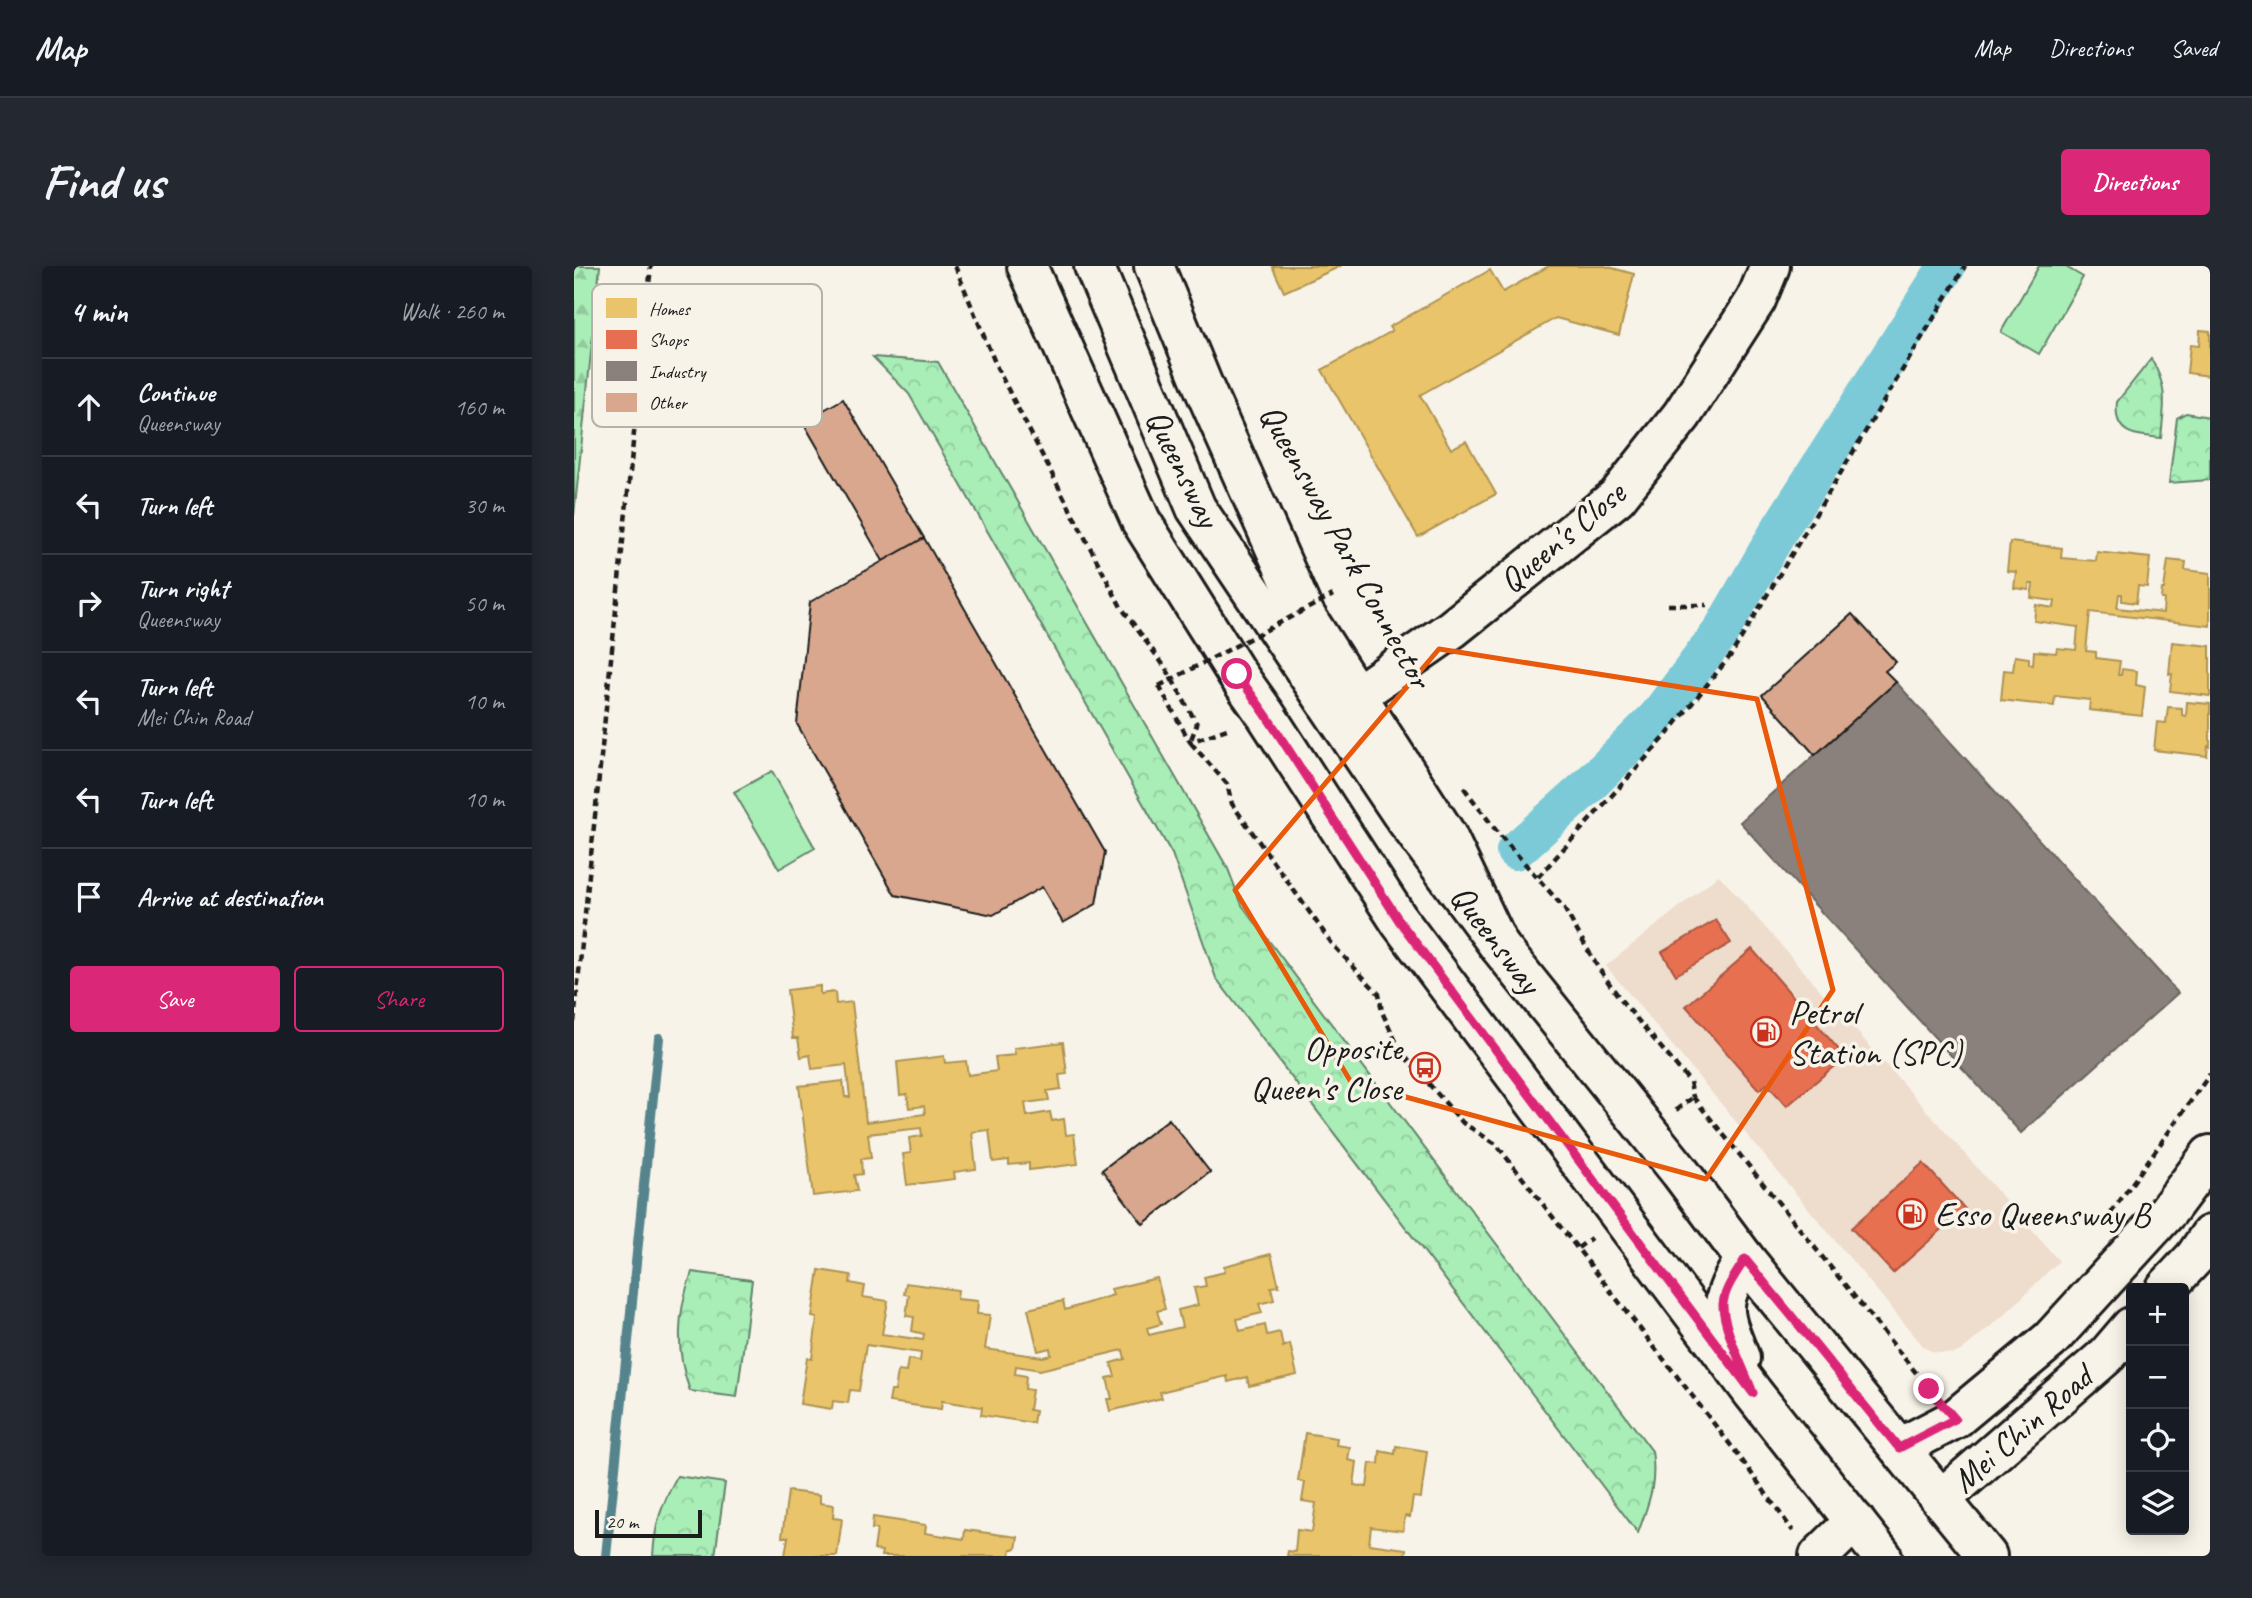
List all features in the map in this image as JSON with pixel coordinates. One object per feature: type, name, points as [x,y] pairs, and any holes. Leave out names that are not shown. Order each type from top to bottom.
[{"type":"main road","name":"Queensway","points":[[1027,266],[1141,521],[1237,674],[1400,922],[1753,1393],[1882,1556]]},
{"type":"main road","name":"Queensway","points":[[1094,266],[1196,508],[1401,813],[1499,946],[1680,1172],[1745,1259],[1987,1556]]},
{"type":"main road","points":[[1154,266],[1204,388],[1305,615],[1447,836],[1499,946]]},
{"type":"main road","name":"Queen's Close","points":[[1356,696],[1452,629],[1617,497],[1682,415],[1756,300],[1770,266]]},
{"type":"main road","name":"Mei Chin Road","points":[[1899,1448],[1955,1419],[2050,1340],[2168,1211],[2208,1163]]},
{"type":"main road","points":[[2171,1283],[2210,1235]]},
{"type":"main road","points":[[1745,1259],[1728,1287],[1723,1304],[1725,1322],[1753,1393]]},
{"type":"main road","name":"Mei Chin Road","points":[[1941,1499],[2107,1355],[2126,1333]]},
{"type":"main road","points":[[1808,1547],[1855,1521]]},
{"type":"path","points":[[649,284],[651,266]]},
{"type":"path","points":[[955,266],[999,370],[1121,607],[1167,670],[1197,723],[1190,742]]},
{"type":"path","points":[[1538,877],[1665,737],[1731,655],[1965,266]]},
{"type":"path","points":[[574,1022],[635,427]]},
{"type":"path","points":[[1333,595],[1159,686],[1190,742],[1227,784],[1232,804],[1332,945],[1379,994],[1382,1012],[1401,1052],[1463,1123],[1496,1144],[1808,1547]]},
{"type":"path","points":[[1668,605],[1707,605]]},
{"type":"path","points":[[1190,742],[1266,715]]},
{"type":"path","points":[[1458,779],[1498,833],[1564,908],[1597,966],[1621,1000],[1690,1082],[1693,1097],[1955,1419]]},
{"type":"path","points":[[2109,1216],[2210,1074]]},
{"type":"path","points":[[1929,1389],[1938,1385]]},
{"type":"highlighted area","points":[[1439,649],[1757,699],[1833,990],[1706,1179],[1351,1082],[1235,890]]},
{"type":"shaded area","points":[[1719,875],[2059,1261],[2004,1315],[1962,1350],[1953,1354],[1933,1352],[1924,1347],[1606,966]]},
{"type":"green space","points":[[574,266],[600,266],[598,284],[592,284],[592,343],[574,516]]},
{"type":"green space","points":[[2039,266],[2064,266],[2083,277],[2039,354],[2001,332]]},
{"type":"green space","points":[[873,357],[938,362],[1228,869],[1242,905],[1652,1451],[1653,1483],[1638,1533],[1216,978],[1172,854],[909,394]]},
{"type":"green space","points":[[2151,359],[2163,388],[2161,438],[2128,432],[2119,422],[2117,413],[2117,402]]},
{"type":"green space","points":[[2186,413],[2210,417],[2210,480],[2169,483],[2177,418]]},
{"type":"green space","points":[[772,771],[815,848],[779,869],[734,792]]},
{"type":"green space","points":[[692,1272],[752,1280],[737,1397],[690,1391],[682,1361],[680,1332],[683,1302]]},
{"type":"green space","points":[[677,1476],[725,1483],[715,1556],[653,1556],[660,1515]]},
{"type":"building: Homes","points":[[1272,266],[1341,266],[1284,292]]},
{"type":"building: Homes","points":[[1549,266],[1605,266],[1634,274],[1619,335],[1556,318],[1420,395],[1451,449],[1466,441],[1496,494],[1418,537],[1322,370],[1392,331],[1389,327],[1490,270],[1503,292]]},
{"type":"building: Homes","points":[[2200,330],[2210,331],[2210,376],[2187,373],[2190,345],[2199,346]]},
{"type":"building: Homes","points":[[2010,542],[2062,548],[2061,558],[2096,561],[2097,552],[2150,558],[2147,587],[2138,586],[2136,603],[2122,601],[2122,594],[2119,594],[2117,608],[2163,613],[2164,599],[2161,599],[2168,560],[2186,562],[2185,570],[2210,573],[2210,626],[2090,612],[2086,651],[2096,652],[2096,658],[2120,661],[2118,675],[2121,675],[2122,669],[2137,671],[2136,685],[2145,687],[2142,716],[2089,710],[2090,700],[2055,696],[2054,706],[2001,700],[2004,670],[2013,671],[2015,656],[2029,658],[2029,664],[2033,665],[2034,651],[2056,653],[2057,648],[2076,650],[2078,627],[2034,621],[2036,605],[2054,608],[2055,601],[2031,598],[2033,584],[2029,584],[2029,590],[2014,588],[2016,572],[2007,571]]},
{"type":"building: Homes","points":[[2172,642],[2210,646],[2210,696],[2170,691]]},
{"type":"building: Homes","points":[[2187,702],[2210,704],[2210,747],[2208,746],[2207,756],[2154,750],[2157,722],[2166,723],[2168,707],[2182,708],[2182,715],[2186,716]]},
{"type":"building: Homes","points":[[820,986],[820,994],[835,992],[836,1004],[852,1002],[866,1122],[925,1114],[924,1106],[909,1108],[907,1094],[900,1095],[897,1062],[944,1056],[945,1063],[966,1061],[968,1075],[997,1071],[995,1057],[1015,1055],[1014,1048],[1063,1042],[1067,1074],[1059,1075],[1061,1089],[1047,1091],[1049,1100],[1025,1103],[1027,1116],[1050,1112],[1052,1121],[1064,1119],[1066,1135],[1074,1134],[1078,1164],[1029,1170],[1029,1163],[1009,1165],[1009,1160],[993,1162],[989,1130],[972,1132],[976,1169],[954,1172],[955,1179],[907,1185],[903,1154],[911,1153],[909,1138],[922,1136],[921,1128],[868,1134],[871,1158],[861,1159],[862,1174],[854,1175],[857,1191],[813,1196],[799,1086],[843,1081],[845,1097],[850,1097],[846,1065],[812,1069],[810,1055],[801,1057],[798,1038],[793,1038],[787,990]]},
{"type":"building: Homes","points":[[1271,1254],[1279,1286],[1271,1287],[1274,1300],[1259,1304],[1262,1313],[1237,1319],[1240,1331],[1265,1325],[1267,1335],[1280,1332],[1283,1347],[1290,1344],[1297,1375],[1249,1386],[1247,1377],[1228,1382],[1227,1376],[1160,1392],[1162,1398],[1110,1411],[1107,1399],[1112,1399],[1107,1378],[1115,1376],[1111,1363],[1125,1359],[1123,1350],[1040,1370],[1016,1366],[1015,1374],[1026,1376],[1025,1389],[1032,1390],[1029,1410],[1035,1411],[1033,1423],[981,1415],[982,1407],[942,1401],[941,1409],[889,1402],[891,1391],[895,1391],[898,1371],[906,1372],[908,1359],[920,1361],[921,1353],[866,1345],[859,1391],[850,1390],[848,1403],[833,1401],[832,1409],[800,1404],[807,1358],[812,1359],[817,1318],[812,1317],[819,1270],[851,1275],[850,1283],[865,1286],[863,1297],[888,1301],[882,1334],[923,1340],[924,1334],[912,1331],[914,1317],[906,1316],[909,1295],[904,1294],[906,1283],[958,1290],[957,1299],[978,1301],[977,1314],[990,1315],[985,1349],[1043,1357],[1051,1355],[1050,1348],[1038,1351],[1028,1309],[1063,1301],[1065,1310],[1113,1295],[1111,1289],[1157,1278],[1165,1309],[1157,1311],[1161,1324],[1147,1328],[1149,1335],[1182,1327],[1178,1310],[1198,1305],[1194,1288],[1206,1286],[1204,1277],[1225,1272],[1224,1266]]},
{"type":"building: Homes","points":[[1305,1433],[1337,1438],[1336,1445],[1350,1447],[1348,1460],[1357,1462],[1354,1485],[1367,1487],[1370,1463],[1379,1464],[1380,1451],[1395,1454],[1396,1446],[1427,1451],[1421,1498],[1413,1497],[1410,1517],[1405,1516],[1403,1531],[1371,1527],[1369,1544],[1406,1549],[1405,1556],[1287,1556],[1288,1551],[1295,1552],[1297,1530],[1312,1532],[1316,1503],[1302,1501],[1305,1482],[1298,1481]]},
{"type":"building: Homes","points":[[788,1491],[820,1495],[820,1503],[834,1505],[833,1518],[842,1519],[837,1556],[785,1556],[788,1537],[782,1537]]},
{"type":"building: Homes","points":[[873,1517],[926,1525],[925,1533],[964,1539],[965,1530],[1018,1537],[1016,1549],[1011,1549],[1010,1556],[881,1556],[882,1551],[874,1550],[877,1529],[872,1529]]},
{"type":"building: Shops","points":[[1716,920],[1731,943],[1676,975],[1662,952]]},
{"type":"building: Shops","name":"Petrol Station (SPC)","points":[[1752,949],[1845,1057],[1787,1106],[1767,1084],[1759,1090],[1686,1006]]},
{"type":"building: Shops","name":"Esso Queensway B","points":[[1923,1163],[1965,1209],[1893,1273],[1851,1228]]},
{"type":"building: Industry","points":[[1896,682],[2178,993],[2021,1133],[1740,822]]},
{"type":"building: Other","points":[[843,399],[924,538],[883,561],[806,427],[822,427],[822,411]]},
{"type":"building: Other","points":[[924,538],[1105,852],[1096,904],[1063,923],[1042,887],[993,915],[895,895],[797,724],[810,602]]},
{"type":"building: Other","points":[[1852,614],[1896,662],[1885,671],[1896,682],[1815,755],[1762,695]]},
{"type":"building: Other","points":[[1169,1119],[1210,1172],[1143,1224],[1102,1170]]},
{"type":"waterway","points":[[1515,851],[1587,787],[1657,717],[1720,633],[1781,527],[1947,266]]},
{"type":"waterway","points":[[606,1556],[659,1038]]},
{"type":"place","name":"Petrol Station (SPC)","points":[[1766,1032]]},
{"type":"place","name":"Opposite Queen's Close","points":[[1425,1068]]},
{"type":"place","name":"Esso Queensway B","points":[[1912,1214]]},
{"type":"route","points":[[1237,674],[1400,922],[1753,1393],[1725,1322],[1723,1304],[1728,1287],[1745,1259],[1899,1448],[1955,1419],[1929,1389]]}]
